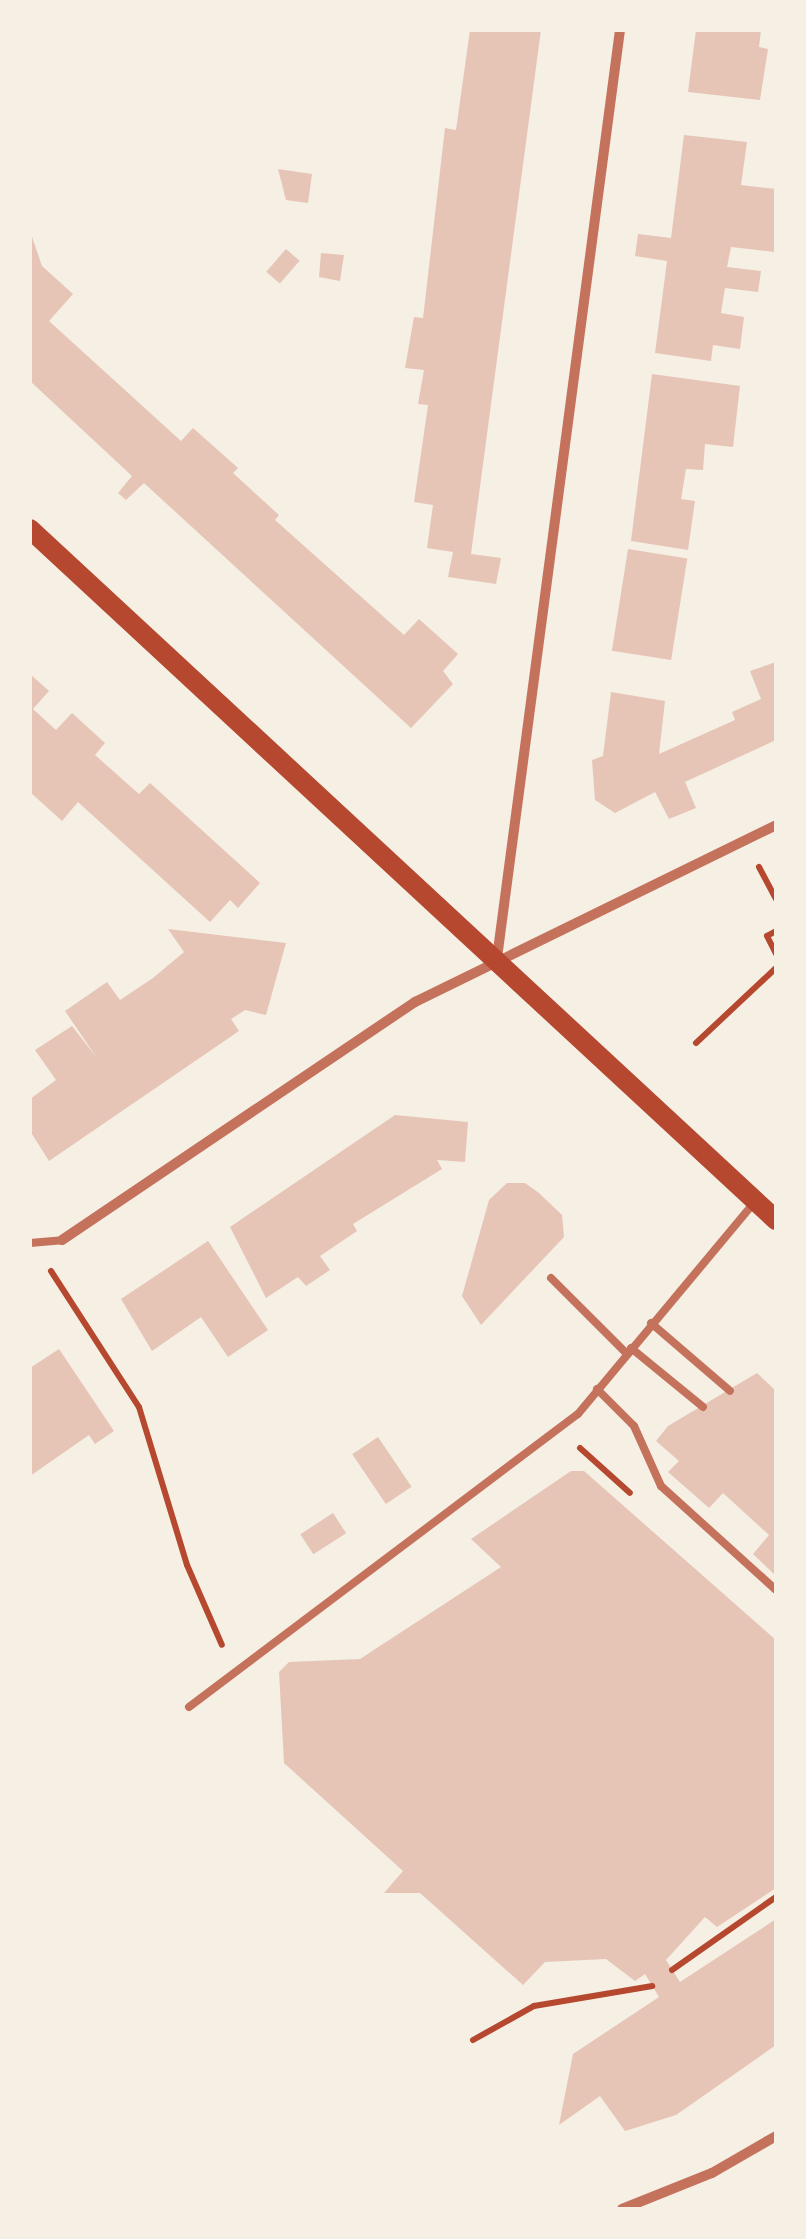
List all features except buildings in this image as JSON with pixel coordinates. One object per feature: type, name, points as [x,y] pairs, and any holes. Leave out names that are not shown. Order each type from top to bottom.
[{"type":"main road","points":[[30,528],[776,1220]]},
{"type":"street","points":[[497,958],[620,30]]},
{"type":"street","points":[[62,1240],[415,1002],[497,958],[776,824]]},
{"type":"street","points":[[622,2209],[712,2173],[776,2136]]},
{"type":"lane","points":[[189,1707],[578,1414],[650,1323],[756,1201]]},
{"type":"lane","points":[[30,1242],[62,1240]]},
{"type":"lane","points":[[550,1278],[628,1351],[703,1407]]},
{"type":"lane","points":[[650,1323],[730,1391]]},
{"type":"lane","points":[[597,1390],[634,1426],[661,1486],[776,1590]]},
{"type":"path","points":[[768,883],[776,899]]},
{"type":"path","points":[[776,931],[767,936],[776,954]]},
{"type":"path","points":[[696,1042],[776,968]]},
{"type":"path","points":[[51,1271],[139,1407],[214,1634]]},
{"type":"path","points":[[672,1970],[776,1896]]},
{"type":"path","points":[[473,2040],[534,2006],[652,1986]]}]
